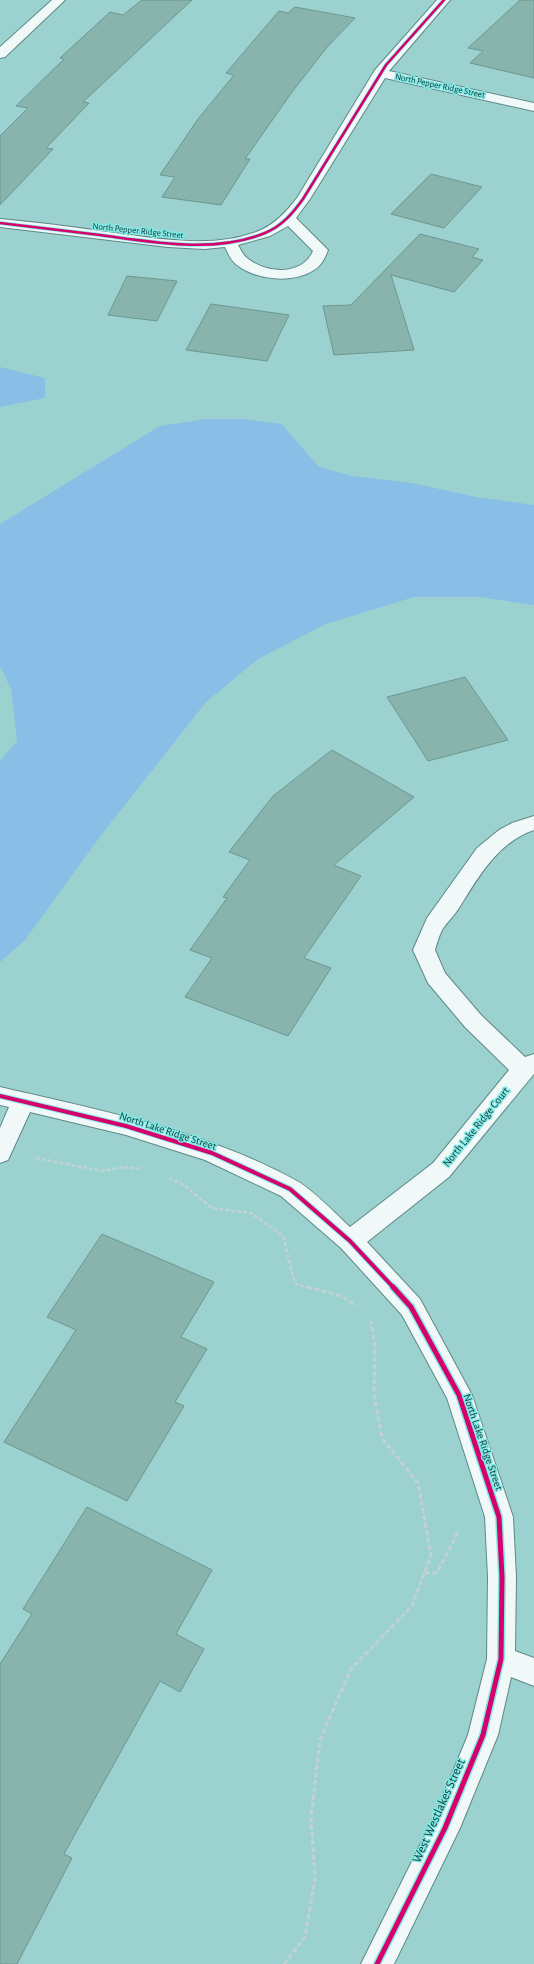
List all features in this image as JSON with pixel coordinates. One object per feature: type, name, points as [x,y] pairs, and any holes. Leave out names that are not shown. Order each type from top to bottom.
[{"type":"street","points":[[0,54],[59,0]]},
{"type":"street","points":[[380,73],[420,25],[444,0]]},
{"type":"street","name":"North Pepper Ridge Street","points":[[0,222],[173,244],[214,244],[258,236],[289,219],[304,199],[380,73],[534,107]]},
{"type":"street","points":[[229,242],[240,260],[248,266],[263,272],[281,275],[294,273],[312,265],[319,258],[321,250],[289,219]]},
{"type":"street","name":"North Lake Ridge Court","points":[[350,1241],[441,1170],[528,1066],[473,1022],[436,977],[424,950],[433,928],[451,904],[465,877],[480,857],[505,834],[534,823]]},
{"type":"street","points":[[0,1152],[12,1099]]},
{"type":"street","name":"North Lake Ridge Street","points":[[12,1099],[126,1126],[212,1153],[290,1189],[350,1241],[411,1307],[459,1395],[499,1517],[502,1577],[501,1659]]},
{"type":"street","points":[[501,1659],[534,1672]]},
{"type":"street","name":"West Westlakes Street","points":[[377,1964],[445,1828],[483,1735],[501,1659]]},
{"type":"path","points":[[0,1152],[102,1171],[125,1167],[148,1169]]},
{"type":"path","points":[[167,1177],[184,1186],[212,1208],[251,1213],[283,1236],[295,1284],[341,1296],[358,1307]]},
{"type":"path","points":[[284,1964],[305,1938],[315,1879],[311,1818],[320,1740],[351,1669],[412,1606],[431,1555],[418,1483],[382,1438],[374,1394],[375,1346],[370,1315]]},
{"type":"water","points":[[0,367],[45,378],[45,398],[0,407]]},
{"type":"water","points":[[206,419],[242,419],[282,424],[319,467],[352,476],[412,483],[476,497],[534,505],[534,605],[480,597],[414,597],[326,624],[258,659],[206,702],[102,834],[25,940],[0,962],[0,761],[17,741],[11,689],[0,666],[0,524],[160,426]]},
{"type":"building","points":[[142,0],[192,0],[83,102],[89,103],[46,148],[53,149],[0,205],[0,136],[28,108],[16,106],[64,59],[60,58],[110,12],[123,15]]},
{"type":"building","points":[[520,0],[534,0],[534,78],[470,63],[483,51],[468,48]]},
{"type":"building","points":[[295,7],[355,18],[328,46],[292,92],[245,159],[250,159],[221,205],[162,197],[175,177],[160,175],[198,119],[234,75],[226,73],[279,11],[288,13]]},
{"type":"building","points":[[431,174],[482,187],[444,228],[391,214]]},
{"type":"building","points":[[420,234],[479,249],[472,257],[483,260],[454,292],[391,275],[414,350],[334,355],[323,306],[351,305]]},
{"type":"building","points":[[127,276],[177,281],[157,321],[108,315]]},
{"type":"building","points":[[211,304],[289,315],[267,361],[186,350]]},
{"type":"building","points":[[465,677],[508,740],[428,761],[387,697]]},
{"type":"building","points":[[332,750],[414,797],[334,865],[361,876],[304,958],[331,968],[288,1036],[185,997],[212,958],[190,950],[227,898],[223,897],[250,860],[229,852],[273,796]]},
{"type":"building","points":[[102,1234],[214,1282],[181,1337],[207,1349],[175,1402],[184,1406],[127,1501],[4,1442],[76,1330],[47,1317]]},
{"type":"building","points":[[87,1507],[212,1570],[176,1634],[204,1649],[180,1692],[160,1681],[64,1854],[72,1858],[17,1964],[0,1964],[0,1664],[32,1614],[23,1609]]},
{"type":"cycle path","points":[[0,223],[186,244],[240,241],[272,230],[284,222],[303,199],[386,65],[444,0]]},
{"type":"cycle path","points":[[0,1096],[126,1126],[212,1153],[290,1189],[350,1241],[411,1307],[459,1395],[499,1517],[502,1577],[501,1659],[483,1735],[445,1828],[377,1964]]}]
